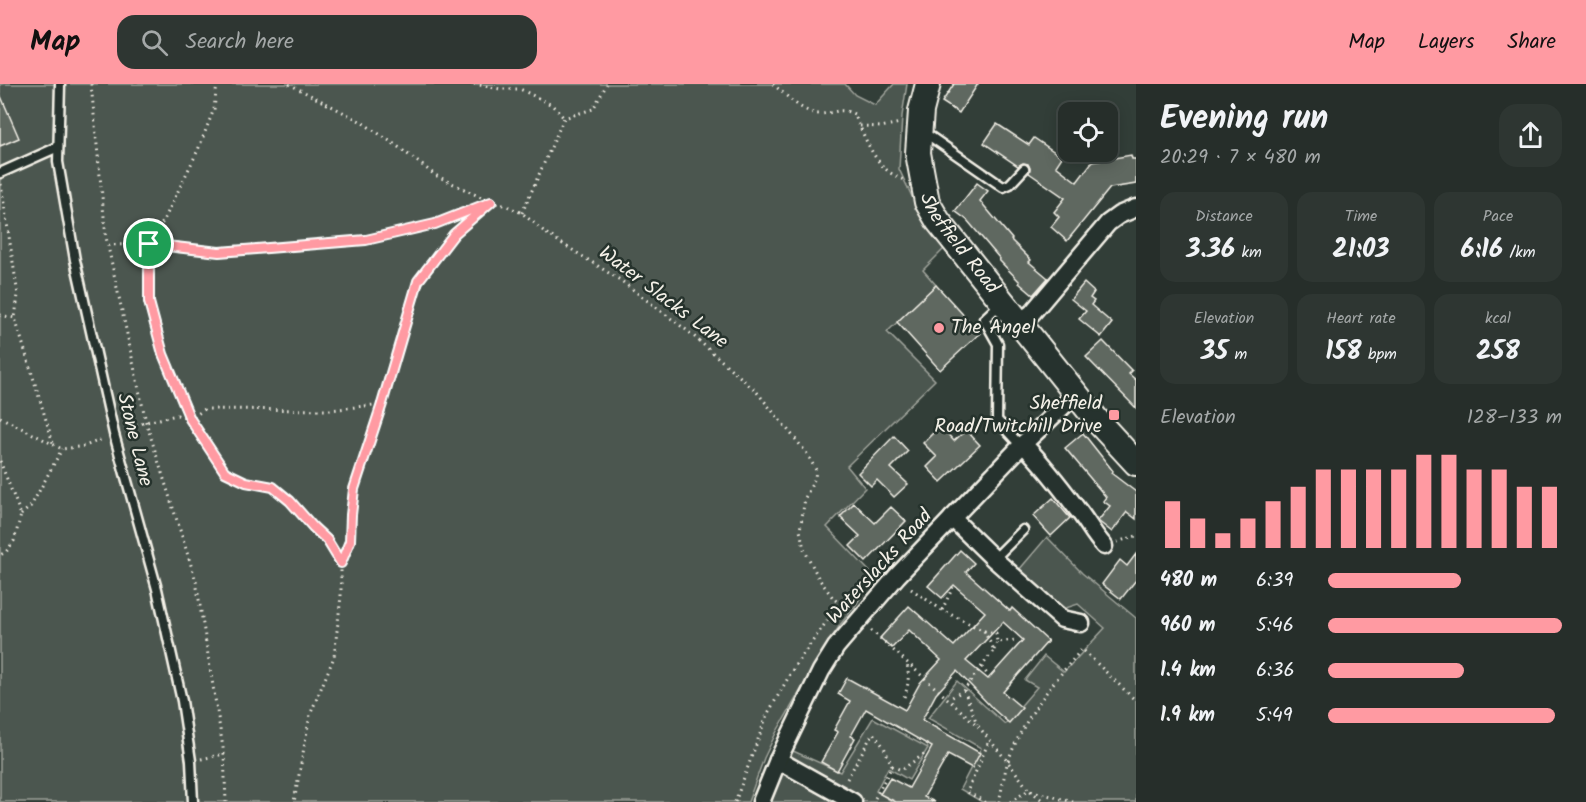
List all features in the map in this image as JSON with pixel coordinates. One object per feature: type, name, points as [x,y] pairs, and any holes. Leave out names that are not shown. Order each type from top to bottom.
[{"type":"main road","name":"Sheffield Road","points":[[928,84],[921,111],[912,129],[927,202],[938,221],[1100,424],[1136,463]]},
{"type":"street","points":[[1019,322],[1032,313],[1108,223],[1119,215],[1136,208]]},
{"type":"street","name":"Waterslacks Road","points":[[761,802],[778,760],[821,671],[836,647],[897,576],[952,518],[1022,445],[1077,393]]},
{"type":"street","points":[[1022,445],[1049,472],[1092,533],[1104,546]]},
{"type":"street","points":[[952,518],[1062,619],[1081,624]]},
{"type":"street","points":[[778,760],[853,802]]},
{"type":"lane","name":"Stone Lane","points":[[60,84],[58,162],[75,260],[114,434],[157,589],[182,701],[191,761],[193,802]]},
{"type":"lane","points":[[912,129],[931,137],[1003,187],[1010,184],[1024,169]]},
{"type":"lane","points":[[0,173],[58,147]]},
{"type":"lane","points":[[1003,301],[984,319],[998,344],[997,420],[1022,445]]},
{"type":"lane","points":[[994,559],[1023,530]]},
{"type":"path","points":[[91,84],[108,245],[146,422],[196,581],[224,754],[226,802]]},
{"type":"path","points":[[217,84],[214,109],[198,150],[164,220],[149,244],[149,302],[163,354],[190,419],[225,472],[246,482],[273,487],[290,501],[327,540],[341,563]]},
{"type":"path","name":"Water Slacks Lane","points":[[289,84],[360,122],[435,175],[491,202],[522,213],[547,234],[620,280],[689,332],[756,391],[806,452],[816,470],[815,478],[805,498],[800,530],[804,549],[819,579],[834,599],[851,613]]},
{"type":"path","points":[[474,84],[500,89],[520,89],[552,105],[564,118]]},
{"type":"path","points":[[522,213],[564,118],[593,109],[607,84]]},
{"type":"path","points":[[773,84],[808,111],[821,114],[846,110],[854,114],[876,160],[890,174],[907,181],[923,178]]},
{"type":"path","points":[[860,126],[912,129]]},
{"type":"path","points":[[0,180],[3,187],[18,295],[15,318],[54,445]]},
{"type":"path","points":[[108,245],[149,244],[219,252],[366,240],[435,224],[491,202]]},
{"type":"path","points":[[294,802],[310,716],[334,657],[341,596],[341,563],[350,541],[354,489],[418,281],[454,234],[491,202]]},
{"type":"path","points":[[0,315],[15,318]]},
{"type":"path","points":[[190,419],[205,409],[330,410],[382,404]]},
{"type":"path","points":[[0,417],[62,449],[85,446],[146,422],[177,415],[190,419]]},
{"type":"path","points":[[21,514],[31,506],[62,449]]},
{"type":"path","points":[[0,461],[21,514],[14,541],[6,552],[0,555]]},
{"type":"path","points":[[942,610],[953,587]]},
{"type":"path","points":[[910,589],[942,610],[984,631],[996,633],[997,642],[994,650],[982,667],[964,690],[949,699]]},
{"type":"path","points":[[735,802],[767,715],[796,664],[835,610],[843,606]]},
{"type":"path","points":[[868,628],[978,726],[1029,790],[1045,802]]},
{"type":"path","points":[[984,631],[994,650]]},
{"type":"path","points":[[997,642],[1016,640]]},
{"type":"path","points":[[999,802],[1008,762],[1023,727],[1037,703],[1082,649],[1136,701]]},
{"type":"path","points":[[904,697],[908,688],[906,662]]},
{"type":"path","points":[[982,667],[987,674]]},
{"type":"path","points":[[964,690],[978,726]]},
{"type":"path","points":[[847,780],[873,733],[884,747],[892,766],[901,770],[926,753]]},
{"type":"path","points":[[985,802],[966,792],[990,741]]},
{"type":"path","points":[[191,761],[224,754]]},
{"type":"path","points":[[873,802],[892,766]]},
{"type":"path","points":[[1010,802],[1029,790],[1073,802]]},
{"type":"shaded area","points":[[0,84],[845,84],[855,95],[875,105],[894,84],[907,84],[902,116],[899,169],[915,203],[944,249],[923,270],[936,285],[887,332],[935,380],[847,466],[865,488],[827,527],[874,576],[821,655],[776,733],[748,802],[0,802]]},
{"type":"shaded area","points":[[1047,537],[1082,573],[1136,618],[1136,802],[982,802],[960,789],[981,748],[928,718],[957,681],[1005,724],[1037,687],[1025,680],[1044,656],[1064,672],[1105,628],[1078,604],[1063,609],[1019,570]]},
{"type":"shaded area","points":[[873,718],[928,748],[909,780],[888,768],[876,791],[893,802],[768,802],[791,750],[840,772]]},
{"type":"building","points":[[954,84],[978,84],[959,113],[942,102]]},
{"type":"building","points":[[0,94],[19,138],[0,146]]},
{"type":"building","points":[[997,124],[1029,145],[1034,138],[1058,154],[1059,162],[1056,166],[1077,182],[1092,162],[1118,162],[1118,157],[1131,155],[1132,159],[1136,159],[1136,184],[1110,188],[1067,241],[1051,227],[1059,217],[1054,212],[1065,198],[1029,173],[1028,164],[1023,163],[1018,166],[984,143]]},
{"type":"building","points":[[977,183],[988,191],[980,201],[1011,240],[1031,260],[1029,262],[1048,278],[1033,295],[1019,283],[967,220],[955,211]]},
{"type":"building","points":[[1084,283],[1094,292],[1090,298],[1094,301],[1091,305],[1112,323],[1101,337],[1079,319],[1086,311],[1071,299]]},
{"type":"building","name":"The Angel","points":[[936,285],[980,333],[940,370],[897,322]]},
{"type":"building","points":[[1103,341],[1132,371],[1129,374],[1136,380],[1136,408],[1086,357]]},
{"type":"building","points":[[940,426],[954,441],[966,430],[980,445],[941,482],[927,467],[937,457],[923,443]]},
{"type":"building","points":[[1083,433],[1113,471],[1111,473],[1136,492],[1136,519],[1127,512],[1112,532],[1098,521],[1110,506],[1103,501],[1106,497],[1065,448]]},
{"type":"building","points":[[894,436],[908,451],[891,468],[908,484],[894,497],[877,480],[871,486],[858,473]]},
{"type":"building","points":[[1053,498],[1070,518],[1051,536],[1033,516]]},
{"type":"building","points":[[854,503],[875,523],[891,507],[906,521],[866,562],[850,546],[860,536],[840,517]]},
{"type":"building","points":[[960,550],[974,563],[966,572],[1010,611],[1012,608],[1048,641],[1003,692],[1022,708],[1009,723],[957,671],[936,694],[922,720],[980,753],[972,768],[948,755],[924,797],[935,802],[896,802],[880,794],[890,778],[909,788],[932,747],[866,709],[851,736],[855,738],[837,771],[821,762],[838,732],[834,730],[850,701],[838,694],[847,678],[905,710],[920,683],[941,660],[909,630],[892,648],[880,638],[909,606],[954,646],[985,612],[954,585],[942,598],[928,586]],"holes":[[[1003,622],[1023,640],[988,679],[966,661]]]},
{"type":"building","points":[[1136,554],[1136,580],[1121,599],[1102,584],[1120,560],[1127,566]]},
{"type":"place","name":"The Angel","points":[[939,328]]},
{"type":"place","name":"Sheffield Road/Twitchill Drive","points":[[1114,415]]},
{"type":"route","points":[[491,202],[454,234],[418,281],[354,489],[350,541],[341,563],[327,540],[290,501],[273,487],[246,482],[225,472],[190,419],[163,354],[149,302],[149,244],[219,252],[366,240],[435,224],[491,202]]}]
